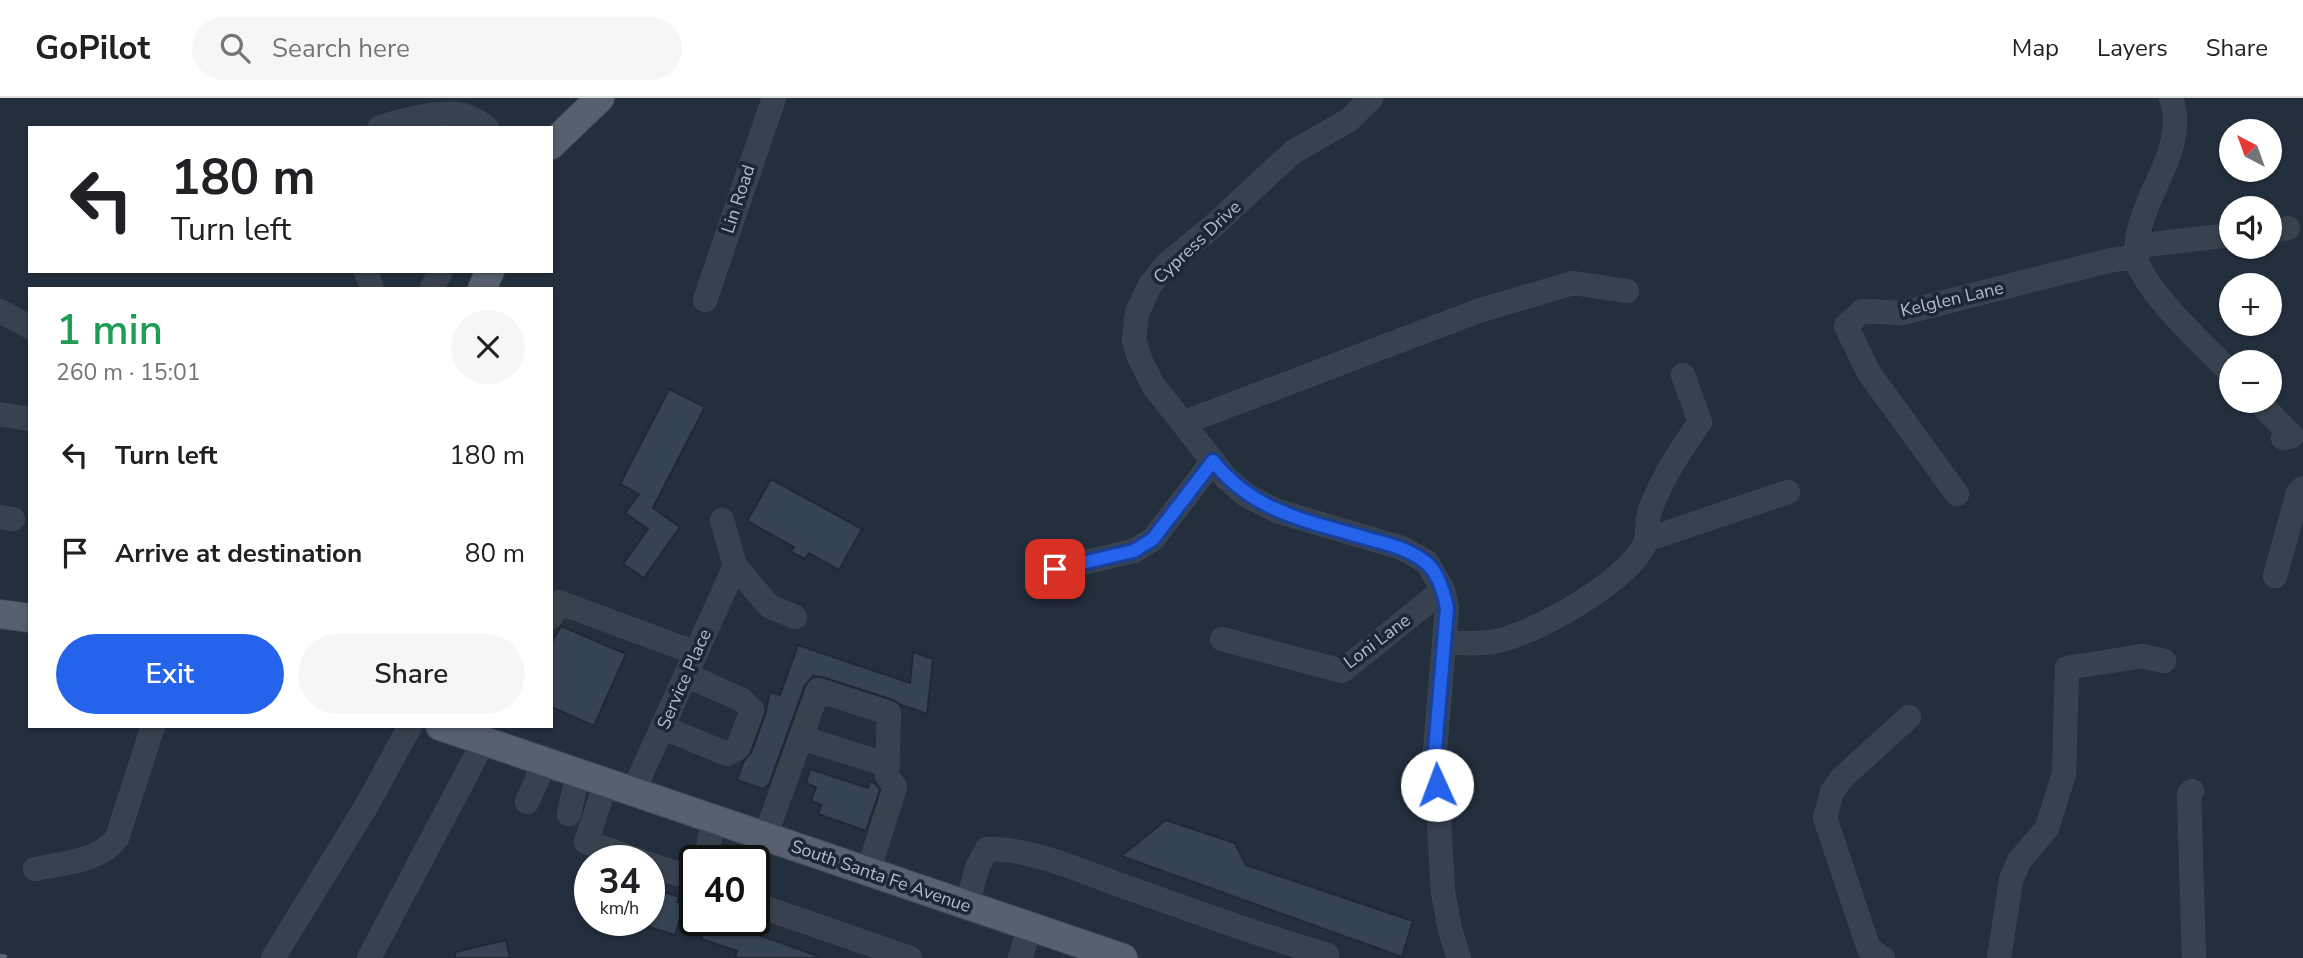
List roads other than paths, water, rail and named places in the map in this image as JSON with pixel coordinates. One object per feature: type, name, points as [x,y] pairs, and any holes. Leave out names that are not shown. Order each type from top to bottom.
[{"type":"main road","points":[[553,143],[600,98]]},
{"type":"main road","points":[[0,614],[28,618]]},
{"type":"main road","name":"South Santa Fe Avenue","points":[[449,728],[495,738],[545,762],[1030,927],[1067,949],[1113,956]]},
{"type":"street","name":"Lin Road","points":[[705,300],[774,98]]},
{"type":"street","name":"Cypress Drive","points":[[1371,98],[1349,120],[1293,152],[1167,265],[1150,285],[1137,313],[1134,340],[1139,358],[1153,385],[1226,478],[1246,495],[1277,511],[1402,548],[1427,562],[1443,590],[1447,608],[1435,750],[1445,905],[1459,958]]},
{"type":"street","points":[[2171,98],[2175,107],[2175,127],[2169,154],[2139,227],[2136,251],[2153,291],[2219,360]]},
{"type":"street","points":[[388,126],[430,116],[456,114],[475,119],[484,126]]},
{"type":"street","points":[[2136,251],[2219,237]]},
{"type":"street","name":"Kelglen Lane","points":[[1957,494],[1869,373],[1846,326],[1862,311],[1902,313],[2112,261],[2136,251]]},
{"type":"street","points":[[1183,423],[1478,311],[1573,283],[1627,291]]},
{"type":"street","points":[[0,311],[28,326]]},
{"type":"street","points":[[1444,643],[1491,642],[1522,634],[1563,613],[1616,578],[1645,545],[1649,513],[1669,466],[1700,422],[1683,375]]},
{"type":"street","points":[[2270,413],[2292,436],[2283,438],[2303,445]]},
{"type":"street","points":[[0,414],[28,419]]},
{"type":"street","points":[[1055,569],[1134,551],[1153,539],[1213,461]]},
{"type":"street","points":[[2276,576],[2298,493],[2303,488]]},
{"type":"street","points":[[1646,540],[1788,492]]},
{"type":"street","points":[[722,520],[735,566],[768,606],[795,617]]},
{"type":"street","name":"Service Place","points":[[633,792],[735,566]]},
{"type":"street","name":"Loni Lane","points":[[1222,639],[1342,671],[1443,590]]},
{"type":"street","points":[[553,613],[558,602],[696,653]]},
{"type":"street","points":[[1998,958],[2011,880],[2019,861],[2047,828],[2064,774],[2067,668],[2142,656],[2164,661]]},
{"type":"street","points":[[662,727],[727,754],[738,748],[752,710],[741,700],[686,675]]},
{"type":"street","points":[[765,837],[818,690],[890,713],[887,776],[895,787],[868,872]]},
{"type":"street","points":[[1883,958],[1869,949],[1825,818],[1832,792],[1842,778],[1909,716]]},
{"type":"street","points":[[35,869],[89,857],[109,849],[117,838],[152,728]]},
{"type":"street","points":[[273,958],[367,805],[409,728]]},
{"type":"street","points":[[369,958],[495,738]]},
{"type":"street","points":[[802,738],[888,765]]},
{"type":"street","points":[[527,802],[545,762]]},
{"type":"street","points":[[569,814],[578,773]]},
{"type":"street","points":[[595,845],[586,842],[606,783]]},
{"type":"street","points":[[2192,791],[2189,794],[2194,958]]},
{"type":"street","points":[[709,845],[713,819]]},
{"type":"street","points":[[967,905],[976,868],[987,849],[1003,848],[1067,866],[1329,957]]},
{"type":"street","points":[[665,870],[678,874]]},
{"type":"street","points":[[770,910],[910,958]]},
{"type":"street","points":[[1020,958],[1030,927]]},
{"type":"railway","points":[[0,956],[8,958]]}]
